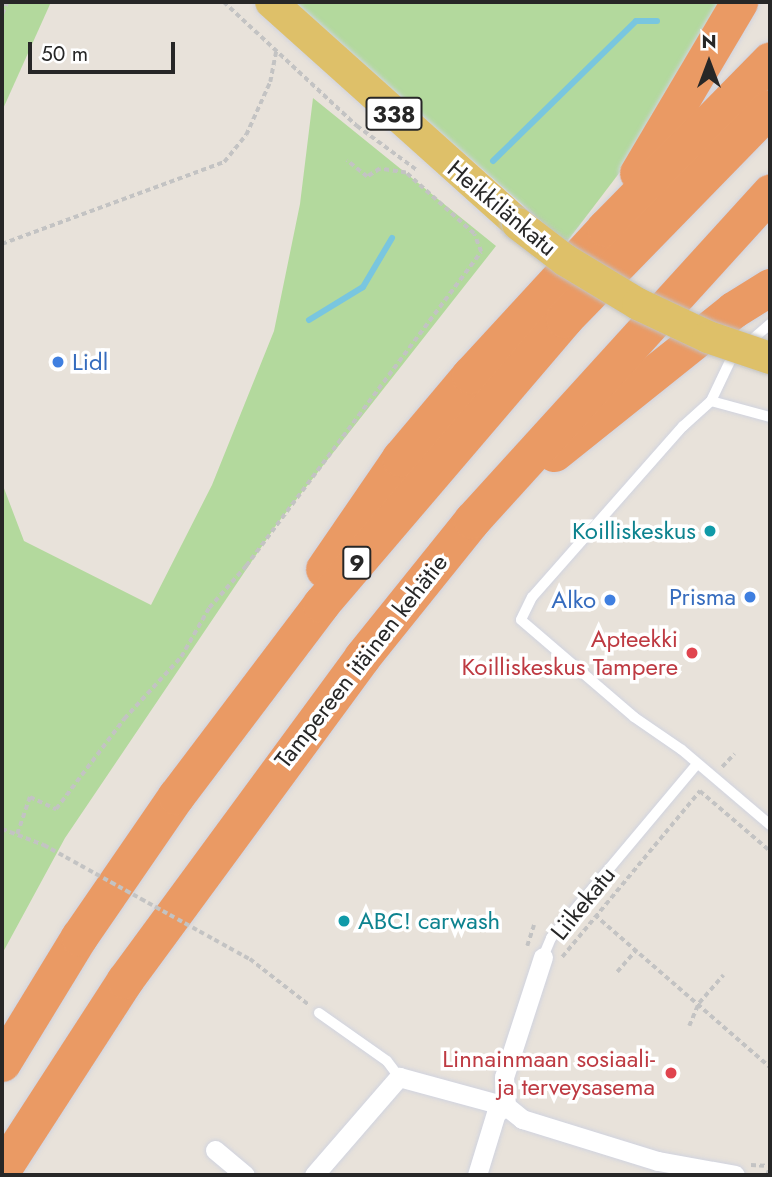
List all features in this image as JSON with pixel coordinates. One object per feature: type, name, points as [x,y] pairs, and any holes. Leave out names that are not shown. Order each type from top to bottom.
[{"type":"highway","points":[[605,228],[739,2]]},
{"type":"highway","points":[[236,715],[320,575],[400,458],[605,228],[770,60]]},
{"type":"highway","name":"9","points":[[2,1063],[79,937],[236,715],[321,604],[564,319],[770,108]]},
{"type":"highway","name":"Tampereen itäinen kehätie","points":[[2,1170],[125,980],[243,815],[472,520],[770,192]]},
{"type":"highway","points":[[472,520],[733,310],[770,287]]},
{"type":"main road","name":"Heikkilänkatu","points":[[271,2],[518,224],[565,260],[638,304],[708,337],[770,358]]},
{"type":"street","name":"Liikekatu","points":[[506,1106],[503,1077],[543,957]]},
{"type":"street","points":[[314,1175],[399,1077],[506,1106],[523,1119],[658,1161],[735,1175]]},
{"type":"street","points":[[477,1175],[496,1113],[506,1106]]},
{"type":"street","points":[[215,1150],[245,1175]]},
{"type":"street","points":[[658,1161],[683,1175]]},
{"type":"lane","points":[[770,324],[732,357],[711,401],[683,426],[532,597],[521,620],[634,717],[697,764],[770,825]]},
{"type":"lane","points":[[711,401],[770,417]]},
{"type":"lane","name":"Liikekatu","points":[[543,957],[551,938],[697,764]]},
{"type":"lane","points":[[318,1013],[387,1061],[399,1077]]},
{"type":"path","points":[[2,14],[7,2]]},
{"type":"path","points":[[224,2],[357,126],[428,178]]},
{"type":"path","points":[[2,244],[210,170],[234,153],[270,82],[275,50]]},
{"type":"path","points":[[17,834],[30,797],[56,809],[124,719],[181,657],[209,608],[246,566],[481,251],[474,234],[406,173],[380,169],[367,177],[347,161]]},
{"type":"path","points":[[572,943],[700,790]]},
{"type":"path","points":[[2,829],[44,845],[250,959],[318,1013]]},
{"type":"path","points":[[594,915],[770,1067]]},
{"type":"path","points":[[617,972],[636,950]]},
{"type":"path","points":[[689,1026],[699,1003],[723,975]]},
{"type":"path","points":[[767,1175],[770,1167]]},
{"type":"green space","points":[[2,2],[51,2],[2,111]]},
{"type":"green space","points":[[292,2],[727,2],[642,143],[566,243]]},
{"type":"green space","points":[[313,98],[496,246],[277,524],[65,838],[2,954],[2,483],[24,541],[151,605],[212,485],[274,331],[300,204]]},
{"type":"waterway","points":[[493,161],[636,21],[657,21]]},
{"type":"waterway","points":[[309,320],[363,287],[392,238]]},
{"type":"place","name":"Lidl","points":[[58,362]]},
{"type":"place","name":"Koilliskeskus","points":[[710,531]]},
{"type":"place","name":"Prisma","points":[[750,597]]},
{"type":"place","name":"Alko","points":[[610,600]]},
{"type":"place","name":"Apteekki Koilliskeskus Tampere","points":[[692,653]]},
{"type":"place","name":"ABC! carwash","points":[[344,921]]},
{"type":"place","name":"Linnainmaan sosiaali- ja terveysasema","points":[[671,1073]]}]
